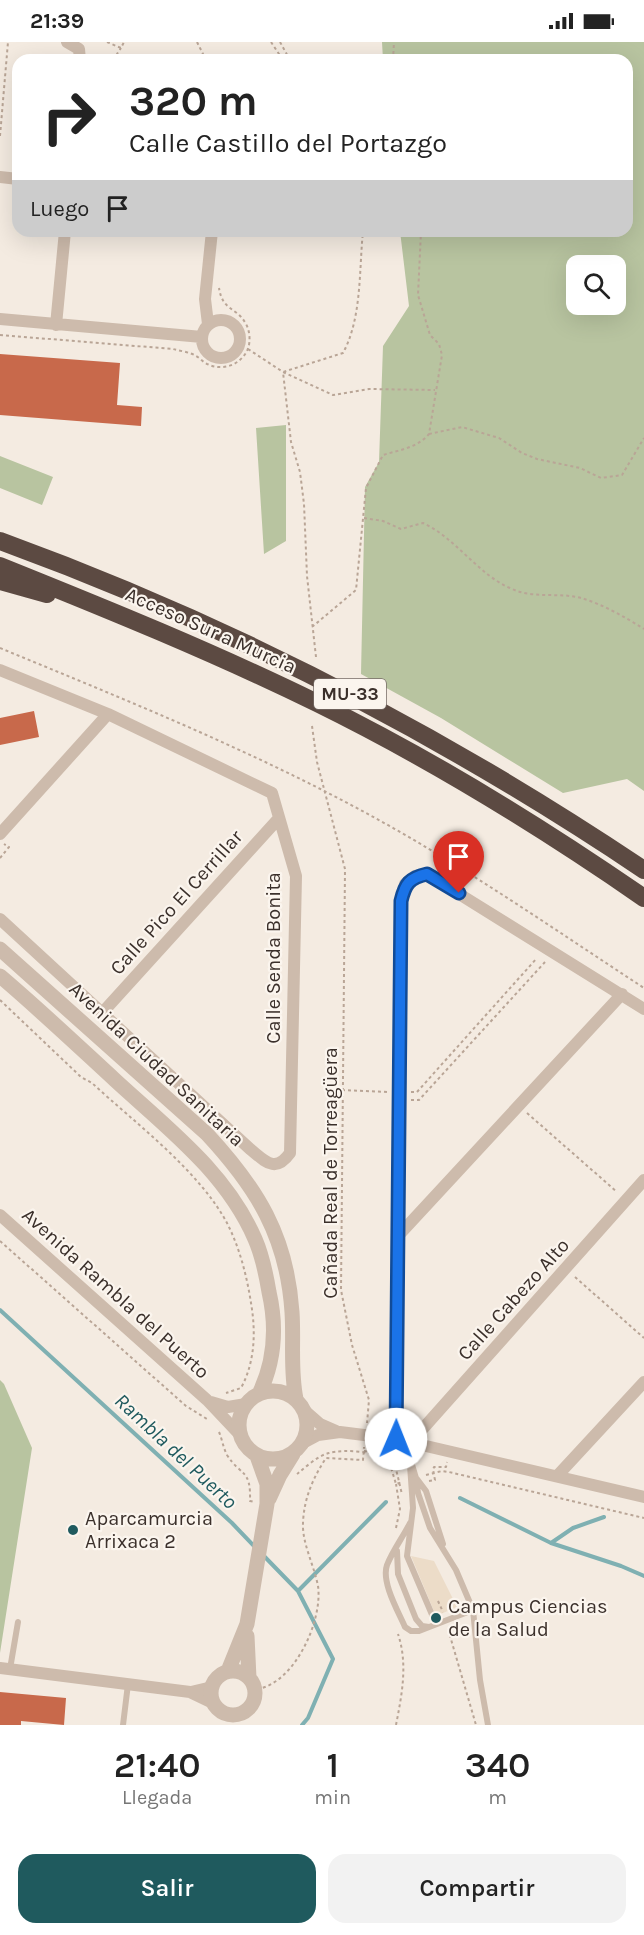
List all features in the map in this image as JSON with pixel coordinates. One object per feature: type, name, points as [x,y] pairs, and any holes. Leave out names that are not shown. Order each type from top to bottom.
[{"type":"highway","points":[[0,533],[37,555]]},
{"type":"highway","name":"Acceso Sur a Murcia","points":[[0,541],[185,615],[389,714],[496,776],[644,870]]},
{"type":"highway","name":"Acceso Sur a Murcia","points":[[0,566],[93,603],[253,672],[379,735],[524,820],[644,898]]},
{"type":"highway","points":[[0,582],[29,591],[93,603]]},
{"type":"street","points":[[70,43],[79,49],[79,54]]},
{"type":"street","points":[[56,325],[64,237]]},
{"type":"street","points":[[208,324],[223,320],[236,326],[240,341],[234,354],[219,359],[206,352],[202,338],[208,324],[205,298],[211,237]]},
{"type":"street","points":[[0,319],[202,338]]},
{"type":"street","name":"Calle Senda Bonita","points":[[0,670],[108,714],[272,793],[296,876],[290,1153],[284,1162],[275,1165],[266,1162],[250,1149],[103,1012]]},
{"type":"street","points":[[0,834],[108,714]]},
{"type":"street","name":"Calle Pico El Cerrillar","points":[[103,1012],[279,818]]},
{"type":"street","points":[[404,1440],[398,1236],[401,901],[405,884],[415,876],[427,874],[551,949],[644,1009]]},
{"type":"street","points":[[0,919],[103,1012]]},
{"type":"street","name":"Avenida Ciudad Sanitaria","points":[[0,949],[207,1134],[257,1196],[275,1232],[287,1276],[292,1312],[291,1369],[300,1405]]},
{"type":"street","name":"Avenida Ciudad Sanitaria","points":[[0,976],[192,1150],[222,1183],[237,1204],[256,1241],[267,1281],[273,1316],[272,1358],[259,1394]]},
{"type":"street","points":[[398,1236],[520,1107],[622,994]]},
{"type":"street","name":"Calle Cabezo Alto","points":[[404,1440],[566,1269],[644,1180]]},
{"type":"street","name":"Avenida Rambla del Puerto","points":[[0,1215],[202,1396],[240,1435]]},
{"type":"street","points":[[558,1475],[644,1382]]},
{"type":"street","points":[[228,1671],[247,1624],[266,1510],[267,1484],[256,1456],[246,1447],[240,1435],[239,1419],[246,1404],[259,1394],[274,1391],[300,1405],[320,1424],[340,1432]]},
{"type":"street","name":"Avenida Rambla del Puerto","points":[[202,1396],[228,1407],[246,1404]]},
{"type":"street","points":[[266,1510],[275,1485],[308,1427],[300,1405]]},
{"type":"street","points":[[256,1456],[271,1460],[298,1448],[318,1435],[340,1432],[404,1440],[644,1497]]},
{"type":"street","points":[[5,1669],[190,1692],[222,1711],[248,1709],[254,1700],[247,1624]]},
{"type":"street","points":[[222,1711],[219,1675],[228,1671],[237,1671],[252,1684]]},
{"type":"lane","points":[[404,1440],[418,1481],[418,1493],[430,1528],[445,1549],[473,1610],[480,1680],[488,1725]]},
{"type":"lane","points":[[409,1456],[413,1508],[408,1560],[433,1625]]},
{"type":"lane","points":[[410,1523],[386,1573],[398,1611],[408,1629],[417,1631],[473,1610]]},
{"type":"lane","points":[[398,1544],[396,1559],[398,1574],[417,1620],[422,1626],[433,1625]]},
{"type":"lane","points":[[5,1669],[18,1622]]},
{"type":"lane","points":[[123,1725],[128,1683]]},
{"type":"path","points":[[0,136],[8,42]]},
{"type":"path","points":[[107,42],[121,48]]},
{"type":"path","points":[[117,54],[124,42]]},
{"type":"path","points":[[283,372],[343,353],[352,337],[362,237]]},
{"type":"path","points":[[421,237],[418,296],[430,335],[439,344],[442,355],[429,434]]},
{"type":"path","points":[[248,350],[283,372],[333,395],[369,389],[435,390]]},
{"type":"path","points":[[283,372],[291,442],[300,472],[304,504],[316,657]]},
{"type":"path","points":[[312,627],[356,590],[366,488],[382,455],[409,448],[429,434],[462,427],[499,438],[530,456],[556,465],[580,468],[601,478],[622,475],[644,438]]},
{"type":"path","points":[[364,518],[384,521],[401,529],[423,523],[435,528],[486,572],[512,589],[545,596],[580,598],[644,629]]},
{"type":"path","points":[[0,648],[198,731],[325,792],[408,837],[644,988]]},
{"type":"path","name":"Cañada Real de Torreagüera","points":[[252,1684],[268,1688],[283,1677],[302,1651],[315,1621],[318,1588],[303,1524],[308,1490],[326,1458],[363,1460],[369,1400],[352,1345],[340,1290],[345,869],[325,792],[312,726]]},
{"type":"path","points":[[0,840],[9,847],[0,858]]},
{"type":"path","points":[[342,1090],[419,1100],[551,949]]},
{"type":"path","points":[[399,1097],[417,1092],[551,949]]},
{"type":"path","points":[[0,1000],[81,1077],[92,1083],[179,1162],[227,1223],[239,1251],[249,1291],[254,1318],[254,1345],[251,1370],[241,1388],[224,1394]]},
{"type":"path","points":[[520,1107],[627,1200]]},
{"type":"path","points":[[566,1269],[644,1338]]},
{"type":"path","points":[[186,1406],[202,1396]]},
{"type":"path","points":[[418,1481],[435,1480],[434,1467],[446,1467],[449,1450]]},
{"type":"path","points":[[393,1534],[399,1514],[396,1484]]},
{"type":"path","points":[[401,1489],[410,1486]]},
{"type":"green space","points":[[382,42],[644,42],[644,791],[627,779],[563,793],[441,718],[361,674],[365,487],[379,462],[383,346],[409,306],[401,237],[633,237],[633,54],[383,54]]},
{"type":"green space","points":[[286,425],[286,541],[264,554],[256,428]]},
{"type":"green space","points":[[0,456],[53,477],[42,505],[0,488]]},
{"type":"green space","points":[[0,1380],[4,1384],[32,1448],[0,1653]]},
{"type":"shaded area","points":[[411,1556],[434,1561],[457,1607],[436,1616]]},
{"type":"building","points":[[0,354],[120,363],[117,405],[142,407],[141,426],[0,415]]},
{"type":"building","points":[[34,711],[39,737],[0,745],[0,718]]},
{"type":"building","points":[[0,1692],[66,1698],[64,1725],[21,1721],[21,1725],[0,1725]]},
{"type":"waterway","name":"Rambla del Puerto","points":[[0,1310],[232,1523],[255,1547]]},
{"type":"waterway","points":[[460,1498],[551,1543],[644,1576]]},
{"type":"waterway","points":[[298,1591],[386,1502]]},
{"type":"waterway","points":[[551,1543],[573,1528],[604,1517]]},
{"type":"waterway","name":"Rambla del Puerto","points":[[263,1555],[298,1591],[333,1659],[308,1718],[302,1725]]},
{"type":"place","name":"Aparcamurcia Arrixaca 2","points":[[73,1530]]},
{"type":"place","name":"Campus Ciencias de la Salud","points":[[436,1618]]},
{"type":"route","points":[[396,1439],[401,901],[405,884],[415,876],[427,874],[459,893]]}]
